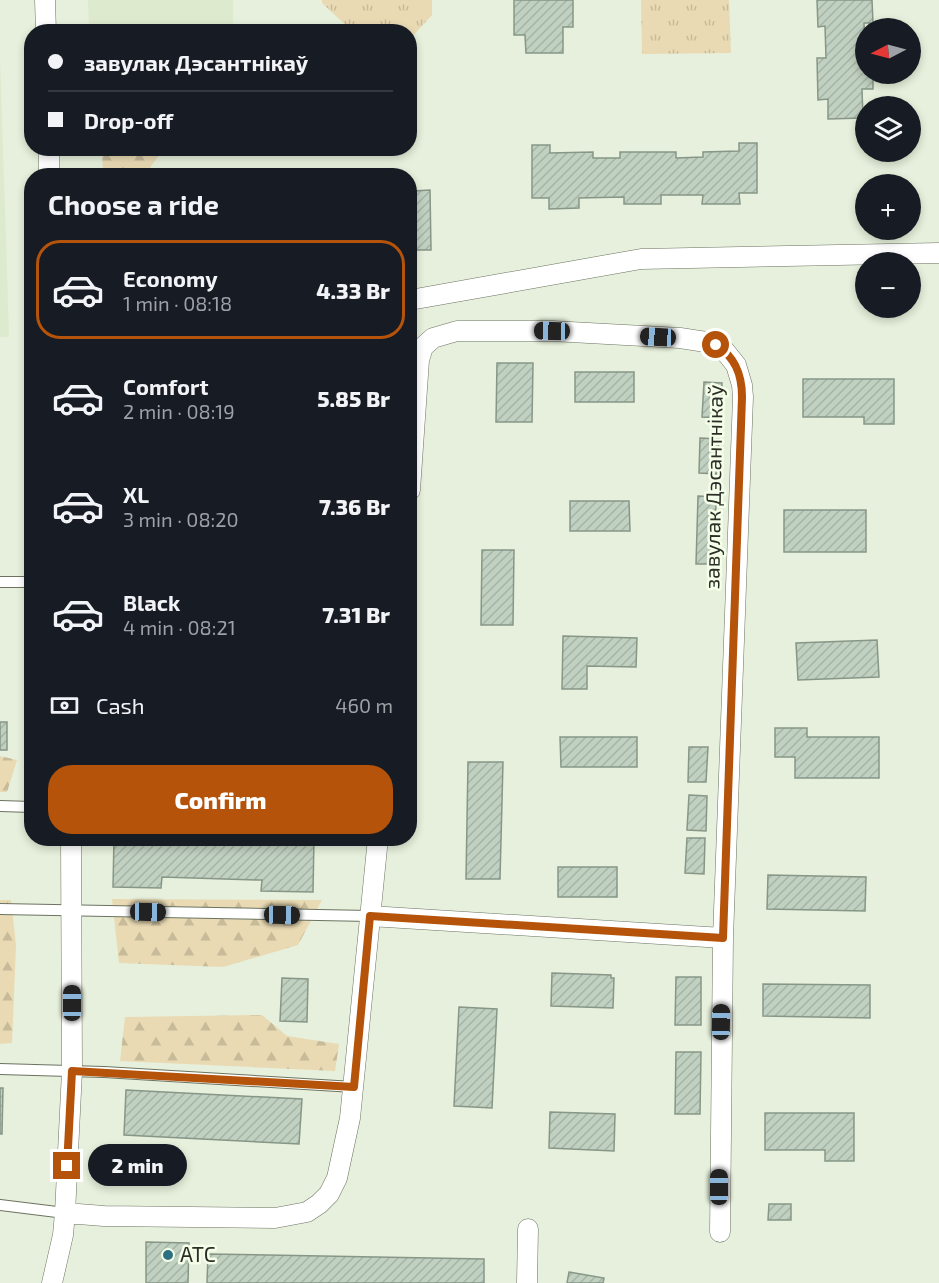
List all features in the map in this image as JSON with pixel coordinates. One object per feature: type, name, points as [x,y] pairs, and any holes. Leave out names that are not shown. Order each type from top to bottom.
[{"type":"street","points":[[45,0],[46,24]]},
{"type":"street","points":[[417,299],[641,259],[939,253]]},
{"type":"street","name":"завулак Дэсантнікаў","points":[[417,389],[419,360],[427,342],[457,331],[528,330],[680,338],[716,345],[724,350],[736,365],[742,386],[742,397],[723,938],[720,1232]]},
{"type":"street","points":[[52,1283],[63,1235],[72,1071],[72,846]]},
{"type":"street","points":[[65,1213],[104,1216],[267,1218],[293,1216],[307,1212],[329,1194],[338,1178],[354,1087],[377,846]]},
{"type":"street","points":[[370,916],[723,938]]},
{"type":"street","points":[[527,1283],[528,1229]]},
{"type":"lane","points":[[0,582],[24,582]]},
{"type":"lane","points":[[0,806],[24,807]]},
{"type":"lane","points":[[0,909],[370,916]]},
{"type":"lane","points":[[0,1069],[354,1087]]},
{"type":"lane","points":[[0,1205],[65,1213]]},
{"type":"shaded area","points":[[88,0],[233,0],[233,24],[89,24]]},
{"type":"shaded area","points":[[0,55],[5,210],[9,337],[0,337]]},
{"type":"green space","points":[[322,0],[432,0],[432,15],[417,31],[417,24],[344,24],[322,3]]},
{"type":"green space","points":[[641,0],[729,0],[731,53],[642,54]]},
{"type":"green space","points":[[102,156],[159,156],[151,168],[103,168]]},
{"type":"green space","points":[[0,756],[17,760],[7,792],[0,792]]},
{"type":"green space","points":[[112,899],[322,900],[298,945],[223,967],[119,963]]},
{"type":"green space","points":[[0,900],[11,900],[16,945],[12,1043],[0,1044]]},
{"type":"green space","points":[[262,1015],[287,1036],[339,1044],[335,1071],[120,1061],[125,1017]]},
{"type":"building","points":[[514,0],[573,0],[573,27],[563,27],[563,53],[526,53],[525,35],[514,35]]},
{"type":"building","points":[[817,0],[872,0],[873,18],[855,18],[855,84],[873,84],[873,89],[862,89],[862,96],[855,96],[855,118],[828,119],[828,99],[818,100],[817,58],[826,58],[825,26],[818,27]]},
{"type":"building","points":[[739,143],[757,143],[757,193],[739,193],[740,204],[702,204],[703,195],[661,195],[661,204],[624,204],[624,197],[579,198],[579,208],[549,209],[549,198],[532,198],[532,145],[550,145],[550,153],[593,152],[593,158],[620,158],[620,152],[676,152],[676,158],[703,157],[703,152],[739,151]]},
{"type":"building","points":[[430,190],[431,250],[417,250],[417,191]]},
{"type":"building","points":[[497,363],[533,363],[532,422],[496,422]]},
{"type":"building","points":[[575,372],[634,372],[634,402],[575,402]]},
{"type":"building","points":[[803,379],[894,379],[894,424],[864,424],[864,417],[803,417]]},
{"type":"building","points":[[704,382],[722,383],[721,418],[702,417]]},
{"type":"building","points":[[700,438],[719,439],[717,474],[699,473]]},
{"type":"building","points":[[698,496],[716,497],[715,564],[696,564]]},
{"type":"building","points":[[570,501],[629,501],[630,531],[570,531]]},
{"type":"building","points":[[784,510],[866,510],[866,552],[784,552]]},
{"type":"building","points":[[482,550],[514,550],[513,625],[481,625]]},
{"type":"building","points":[[563,636],[637,638],[636,667],[587,666],[587,689],[562,689]]},
{"type":"building","points":[[877,640],[879,677],[798,680],[796,643]]},
{"type":"building","points":[[0,722],[7,722],[7,750],[0,750]]},
{"type":"building","points":[[775,728],[807,728],[807,737],[879,737],[879,778],[795,778],[795,757],[775,757]]},
{"type":"building","points":[[560,737],[637,737],[637,767],[561,767]]},
{"type":"building","points":[[689,747],[708,747],[706,782],[688,782]]},
{"type":"building","points":[[468,762],[503,762],[500,879],[466,879]]},
{"type":"building","points":[[689,795],[707,796],[706,831],[687,830]]},
{"type":"building","points":[[687,838],[705,838],[704,874],[685,873]]},
{"type":"building","points":[[114,846],[314,846],[313,892],[261,891],[262,880],[162,877],[161,888],[113,887]]},
{"type":"building","points":[[558,867],[617,867],[617,897],[558,897]]},
{"type":"building","points":[[768,875],[866,877],[865,911],[767,909]]},
{"type":"building","points":[[552,973],[611,975],[611,978],[614,978],[613,1008],[551,1006]]},
{"type":"building","points":[[676,977],[701,977],[701,1025],[675,1025]]},
{"type":"building","points":[[282,978],[308,979],[307,1022],[280,1021]]},
{"type":"building","points":[[763,984],[870,985],[870,1018],[763,1016]]},
{"type":"building","points":[[459,1007],[497,1009],[492,1108],[454,1106]]},
{"type":"building","points":[[676,1052],[701,1052],[700,1114],[675,1114]]},
{"type":"building","points":[[0,1088],[3,1088],[2,1134],[0,1134]]},
{"type":"building","points":[[126,1090],[302,1099],[299,1144],[124,1135]]},
{"type":"building","points":[[550,1112],[615,1114],[614,1151],[549,1148]]},
{"type":"building","points":[[765,1113],[854,1113],[854,1161],[825,1161],[825,1150],[765,1150]]},
{"type":"building","points":[[769,1204],[791,1204],[791,1220],[768,1220]]},
{"type":"building","name":"АТС","points":[[146,1242],[189,1243],[188,1283],[146,1283]]},
{"type":"building","points":[[208,1254],[484,1259],[484,1283],[207,1283]]},
{"type":"building","points":[[569,1272],[604,1278],[603,1283],[567,1283]]},
{"type":"place","name":"АТС","points":[[168,1255]]},
{"type":"route","points":[[67,1166],[72,1071],[354,1087],[370,916],[723,938],[742,386],[736,365],[724,350],[716,345]]}]
